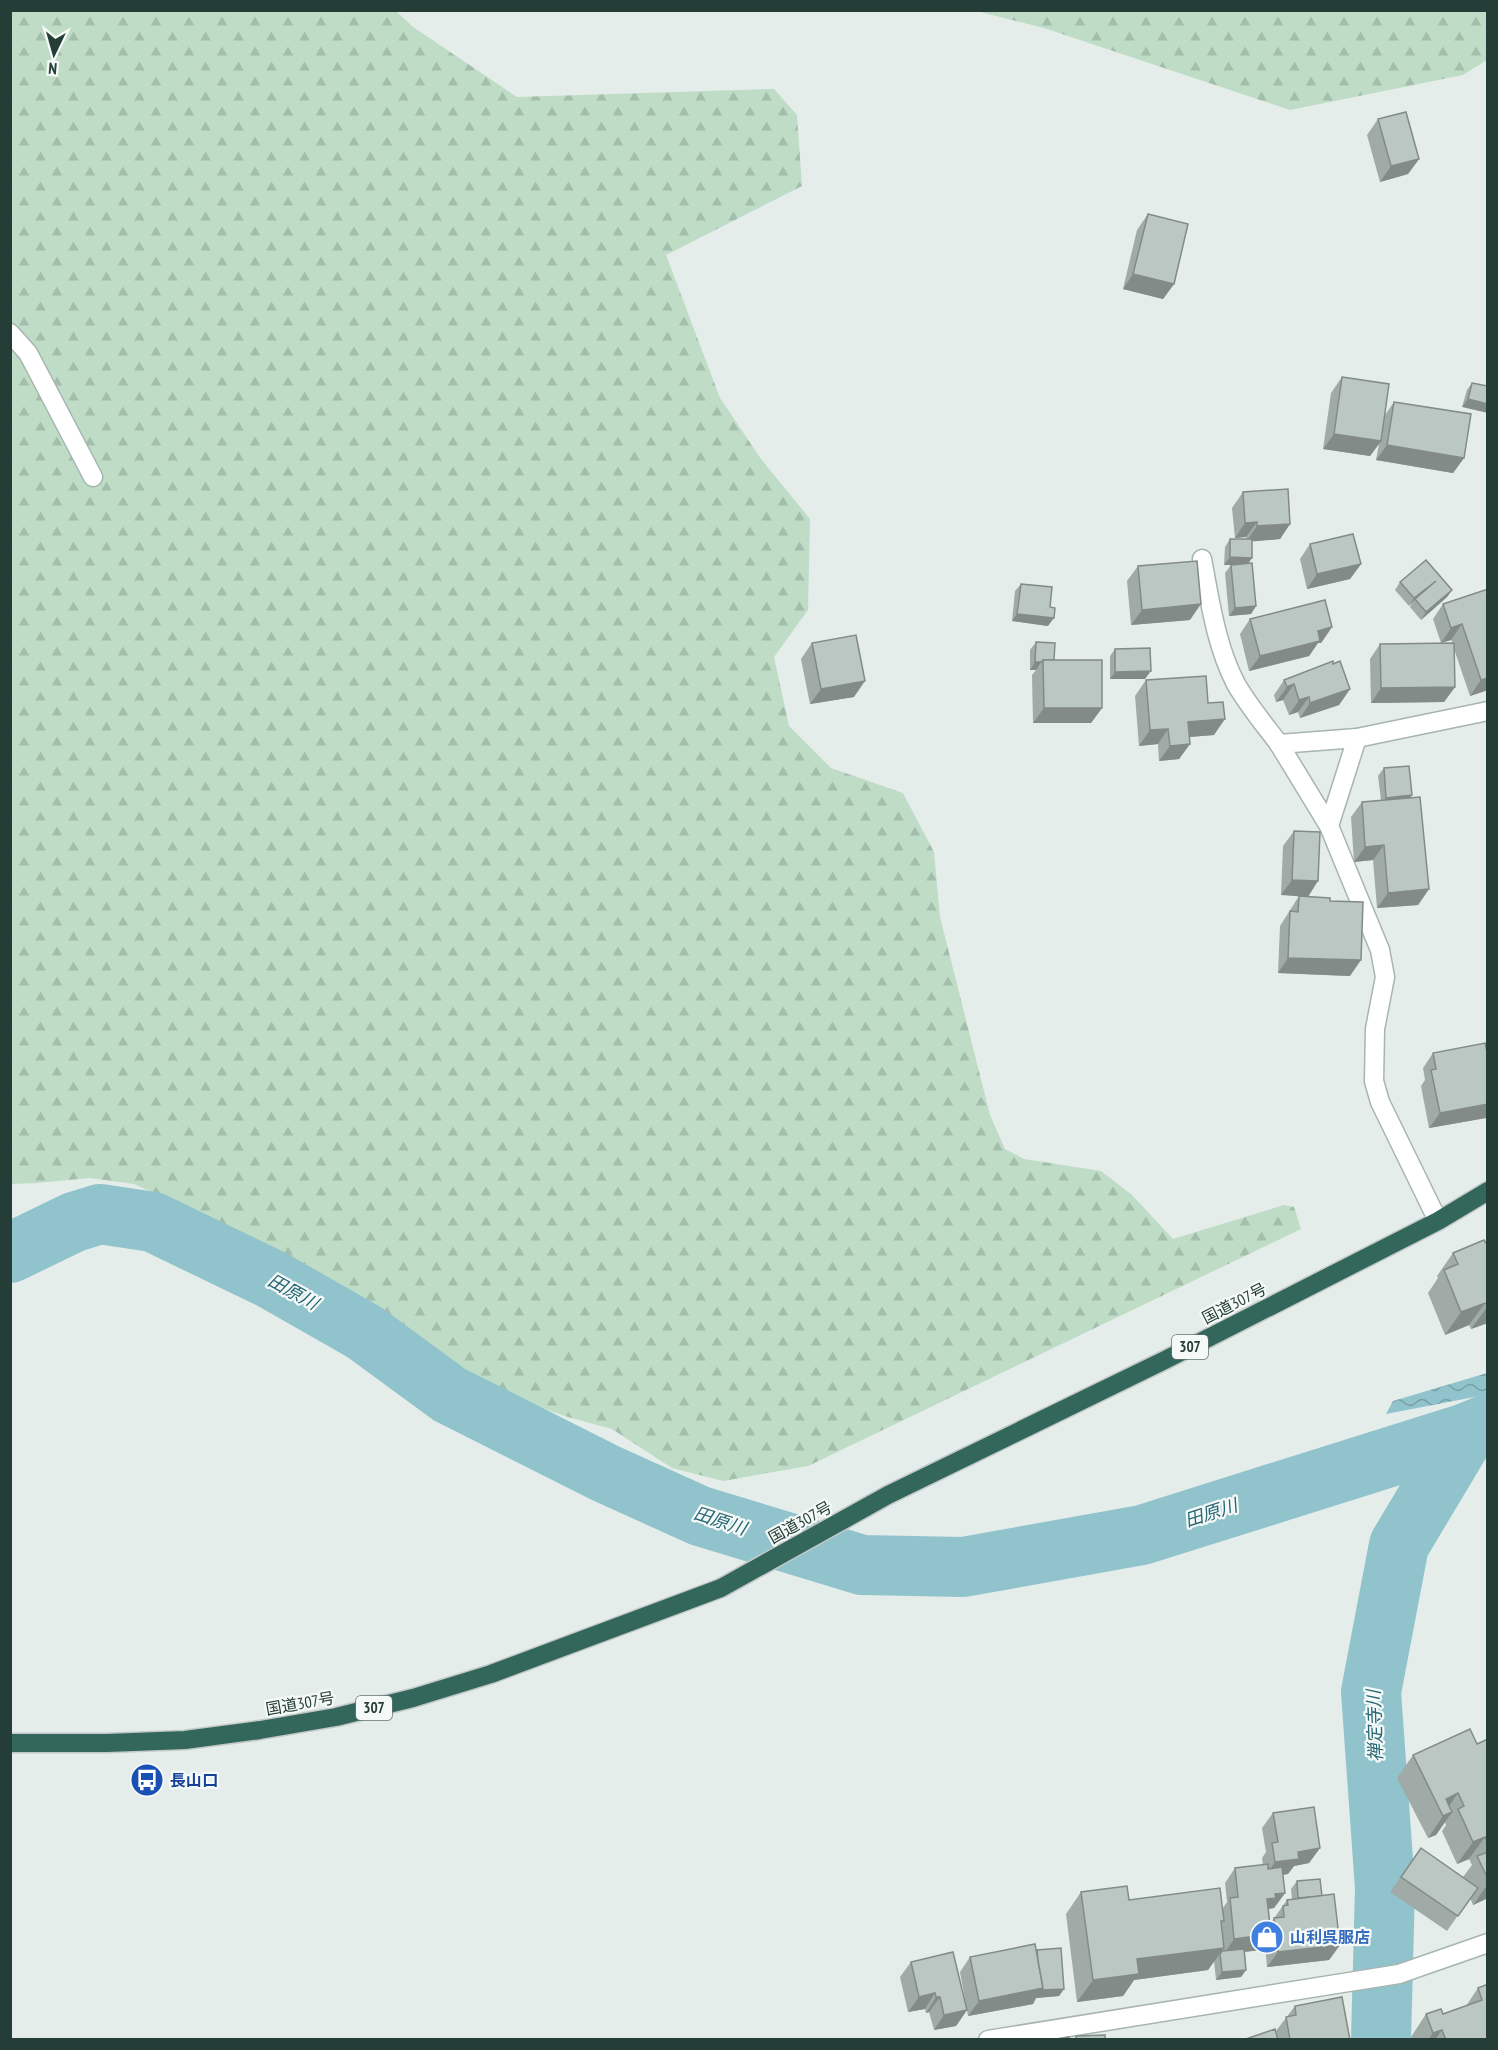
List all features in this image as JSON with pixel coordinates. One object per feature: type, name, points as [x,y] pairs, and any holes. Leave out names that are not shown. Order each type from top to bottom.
[{"type":"highway","name":"国道307号","points":[[10,1743],[185,1740],[336,1717],[413,1698],[491,1674],[720,1588],[888,1495],[1165,1360],[1438,1221],[1488,1191]]},
{"type":"street","points":[[10,333],[28,354],[93,477]]},
{"type":"street","points":[[1202,559],[1212,611],[1224,653],[1236,682],[1251,707],[1279,744],[1329,826],[1380,950],[1385,976],[1375,1029],[1374,1081],[1380,1102],[1438,1221]]},
{"type":"street","points":[[1279,744],[1357,738],[1488,711]]},
{"type":"street","points":[[1329,826],[1357,738]]},
{"type":"street","points":[[988,2040],[1400,1974],[1488,1943]]},
{"type":"green space","points":[[10,11],[396,11],[413,27],[517,97],[774,89],[797,115],[802,186],[666,255],[720,398],[761,459],[810,519],[808,610],[774,657],[789,726],[831,768],[903,793],[934,852],[940,917],[990,1115],[1005,1149],[1024,1159],[1101,1171],[1132,1195],[1173,1239],[1284,1205],[1294,1207],[1301,1229],[808,1466],[723,1481],[672,1468],[612,1429],[516,1399],[278,1250],[134,1184],[90,1178],[11,1184]]},
{"type":"green space","points":[[976,11],[1487,11],[1487,60],[1463,75],[1290,110],[1044,28]]},
{"type":"water","points":[[1487,1373],[1487,1396],[1386,1414],[1393,1401]]},
{"type":"water","points":[[1487,1424],[1487,1452],[1466,1466]]},
{"type":"building","points":[[1406,112],[1419,159],[1391,166],[1378,119]]},
{"type":"building","points":[[1148,214],[1188,224],[1174,284],[1133,274]]},
{"type":"building","points":[[1342,377],[1389,384],[1381,441],[1334,434]]},
{"type":"building","points":[[1472,383],[1488,386],[1488,404],[1468,399]]},
{"type":"building","points":[[1394,402],[1471,414],[1464,458],[1387,445]]},
{"type":"building","points":[[1288,489],[1290,524],[1257,526],[1257,522],[1245,523],[1243,492]]},
{"type":"building","points":[[1353,534],[1361,564],[1317,574],[1310,544]]},
{"type":"building","points":[[1230,539],[1252,539],[1252,558],[1230,557]]},
{"type":"building","points":[[1426,560],[1452,590],[1426,612],[1415,599],[1436,581],[1414,598],[1400,582]]},
{"type":"building","points":[[1197,561],[1201,604],[1142,610],[1138,566]]},
{"type":"building","points":[[1252,563],[1256,606],[1235,608],[1231,565]]},
{"type":"building","points":[[1021,584],[1052,587],[1050,607],[1055,608],[1054,618],[1017,614]]},
{"type":"building","points":[[1488,589],[1488,678],[1481,680],[1462,624],[1451,628],[1443,604]]},
{"type":"building","points":[[1325,600],[1332,627],[1318,631],[1320,641],[1260,656],[1250,619]]},
{"type":"building","points":[[856,635],[865,681],[821,689],[812,643]]},
{"type":"building","points":[[1036,642],[1055,643],[1054,660],[1035,662]]},
{"type":"building","points":[[1454,643],[1455,687],[1381,688],[1380,644]]},
{"type":"building","points":[[1150,648],[1151,671],[1115,672],[1115,649]]},
{"type":"building","points":[[1043,660],[1102,660],[1102,708],[1044,708]]},
{"type":"building","points":[[1333,661],[1333,664],[1340,661],[1350,689],[1310,703],[1309,697],[1299,700],[1294,684],[1287,687],[1284,680]]},
{"type":"building","points":[[1206,676],[1208,703],[1223,702],[1225,719],[1188,722],[1190,744],[1170,746],[1168,729],[1150,730],[1146,680]]},
{"type":"building","points":[[1409,766],[1412,795],[1386,798],[1384,768]]},
{"type":"building","points":[[1420,797],[1429,889],[1388,893],[1384,845],[1365,847],[1362,802]]},
{"type":"building","points":[[1294,831],[1320,832],[1318,881],[1292,880]]},
{"type":"building","points":[[1299,896],[1330,898],[1330,901],[1363,902],[1361,960],[1288,958],[1290,911],[1298,912]]},
{"type":"building","points":[[1485,1043],[1488,1056],[1488,1104],[1440,1113],[1431,1070],[1436,1069],[1433,1053]]},
{"type":"building","points":[[1484,1240],[1488,1246],[1488,1306],[1485,1303],[1461,1312],[1444,1270],[1458,1264],[1453,1253]]},
{"type":"building","points":[[1470,1729],[1477,1744],[1488,1739],[1488,1843],[1485,1837],[1473,1842],[1458,1809],[1464,1806],[1458,1793],[1446,1799],[1452,1812],[1443,1816],[1413,1755]]},
{"type":"building","points":[[1314,1807],[1320,1848],[1298,1852],[1299,1859],[1275,1862],[1272,1843],[1278,1842],[1273,1813]]},
{"type":"building","points":[[1421,1848],[1478,1888],[1458,1916],[1401,1877]]},
{"type":"building","points":[[1488,1852],[1488,1879],[1477,1856]]},
{"type":"building","points":[[1268,1864],[1268,1869],[1282,1867],[1285,1893],[1275,1894],[1276,1898],[1267,1899],[1271,1934],[1234,1939],[1230,1898],[1238,1897],[1235,1868]]},
{"type":"building","points":[[1320,1879],[1322,1896],[1298,1898],[1297,1881]]},
{"type":"building","points":[[1127,1886],[1129,1900],[1220,1888],[1224,1948],[1137,1959],[1139,1974],[1093,1980],[1081,1892]]},
{"type":"building","points":[[1334,1894],[1340,1945],[1278,1952],[1274,1918],[1284,1917],[1283,1906],[1288,1905],[1287,1900]]},
{"type":"building","points":[[1035,1944],[1043,1988],[979,2001],[970,1957]]},
{"type":"building","points":[[1061,1948],[1064,1989],[1042,1990],[1037,1950]]},
{"type":"building","points":[[1244,1949],[1246,1970],[1222,1972],[1220,1954],[1222,1951]]},
{"type":"building","points":[[953,1952],[967,2010],[944,2015],[940,1997],[936,1997],[935,1993],[919,1997],[911,1962]]},
{"type":"building","points":[[1488,1984],[1488,2040],[1446,2040],[1442,2030],[1433,2033],[1426,2014],[1441,2009],[1443,2014],[1482,2000],[1478,1988]]},
{"type":"building","points":[[1342,1997],[1350,2040],[1290,2040],[1286,2017],[1296,2015],[1295,2006]]},
{"type":"building","points":[[1275,2029],[1278,2040],[1243,2040]]},
{"type":"building","points":[[1105,2035],[1105,2040],[1076,2040],[1076,2036]]},
{"type":"building","points":[[1069,2037],[1069,2040],[1053,2040]]},
{"type":"waterway","name":"田原川","points":[[10,1253],[74,1222],[100,1214],[153,1222],[271,1279],[364,1332],[450,1395],[605,1473],[700,1516],[862,1565],[963,1567],[1142,1535],[1466,1433],[1488,1424]]},
{"type":"waterway","name":"禅定寺川","points":[[1381,2040],[1385,1888],[1371,1692],[1399,1545],[1466,1433]]},
{"type":"place","name":"長山口","points":[[147,1780]]},
{"type":"place","name":"山利呉服店","points":[[1267,1937]]}]
